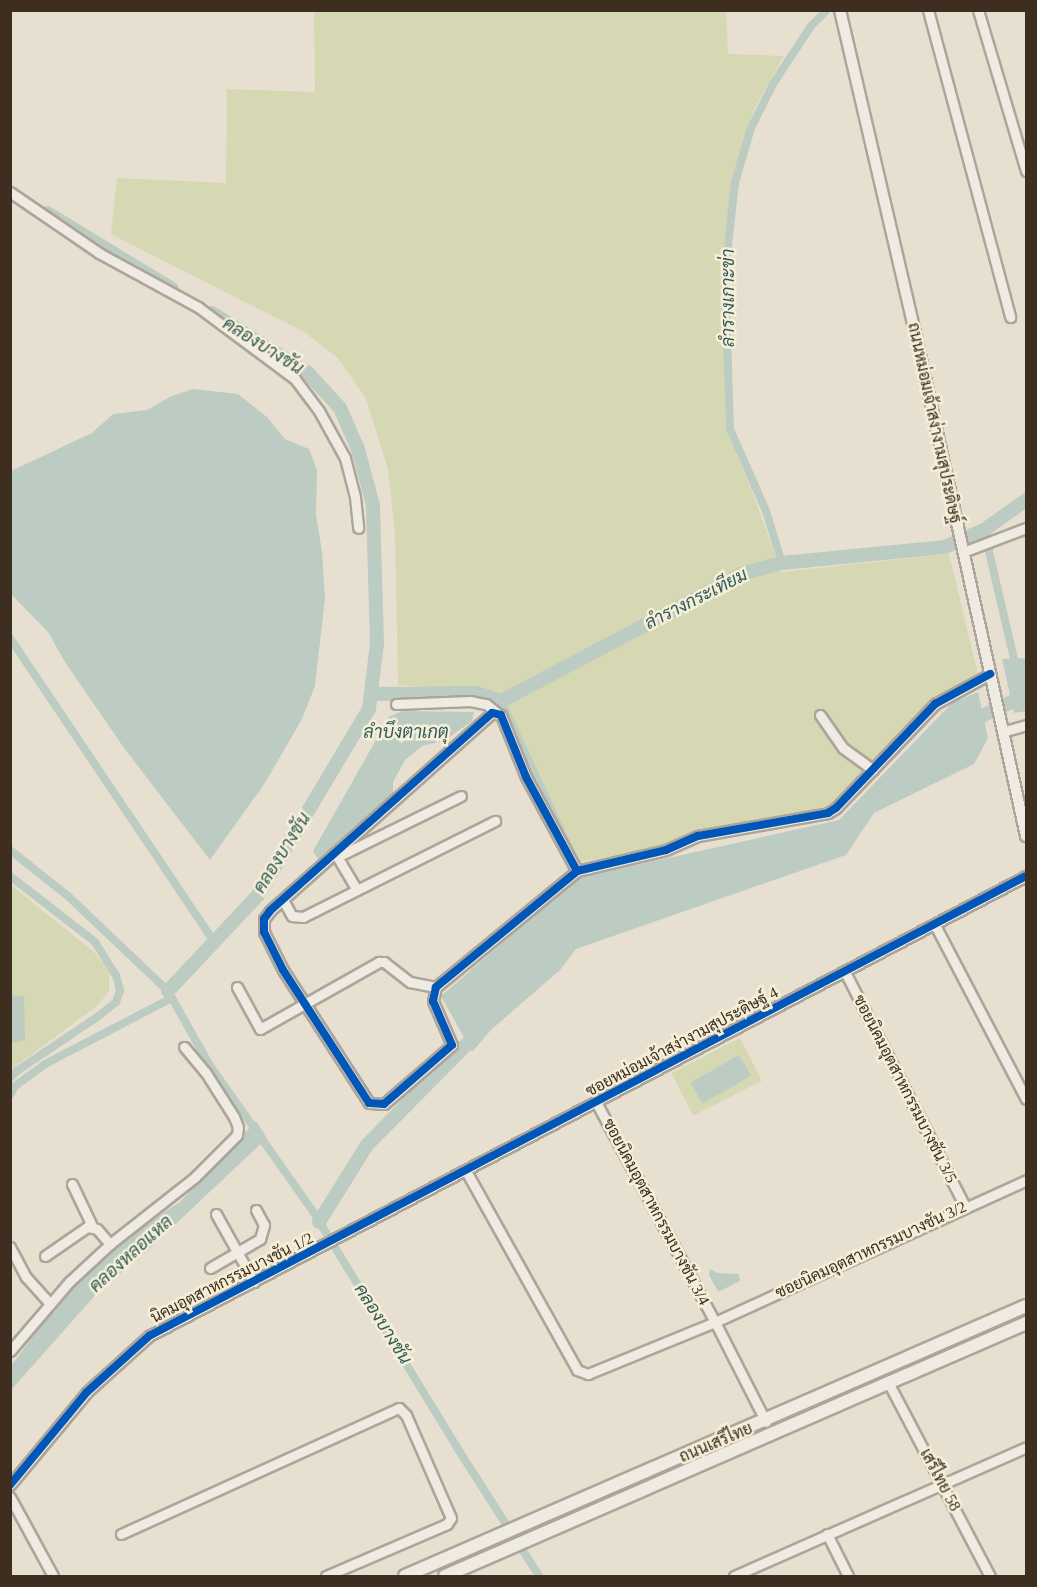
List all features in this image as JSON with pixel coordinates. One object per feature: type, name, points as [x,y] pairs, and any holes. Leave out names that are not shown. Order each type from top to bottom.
[{"type":"main road","name":"ถนนเสรีไทย","points":[[405,1576],[766,1422],[1026,1306]]},
{"type":"main road","name":"ถนนเสรีไทย","points":[[445,1576],[1026,1323]]},
{"type":"main road","points":[[766,1422],[772,1434]]},
{"type":"street","name":"ถนนหม่อมเจ้าสง่างามสุประดิษฐ์","points":[[840,10],[1026,836]]},
{"type":"street","points":[[928,10],[1010,317]]},
{"type":"street","points":[[978,10],[1026,171]]},
{"type":"street","points":[[10,192],[99,253],[198,307],[295,379],[324,419],[345,458],[355,497],[358,528]]},
{"type":"street","points":[[962,549],[986,544],[1026,528]]},
{"type":"street","points":[[496,712],[476,727],[264,919],[264,932],[283,970],[369,1103],[384,1104],[452,1045],[433,1001],[436,987],[577,871],[666,850],[698,836],[828,813],[837,808],[934,704],[991,679]]},
{"type":"street","points":[[396,704],[470,701],[486,705],[501,715],[526,777],[577,871]]},
{"type":"street","points":[[820,715],[843,748],[873,770]]},
{"type":"street","points":[[1001,728],[1026,725]]},
{"type":"street","points":[[336,855],[462,796]]},
{"type":"street","points":[[283,900],[292,916],[303,917],[495,821]]},
{"type":"street","points":[[336,855],[357,890]]},
{"type":"street","name":"ซอยหม่อมเจ้าสง่างามสุประดิษฐ์ 4","points":[[349,1232],[1026,876]]},
{"type":"street","points":[[934,925],[1026,1099]]},
{"type":"street","points":[[237,987],[260,1029],[304,1002],[384,962],[410,982],[436,987]]},
{"type":"street","name":"ซอยนิคมอุตสาหกรรมบางชัน 3/5","points":[[845,972],[965,1206]]},
{"type":"street","points":[[10,1351],[69,1282],[110,1244],[195,1177],[237,1135],[238,1127],[234,1117],[206,1073],[184,1047]]},
{"type":"street","name":"ซอยนิคมอุตสาหกรรมบางชัน 3/4","points":[[596,1102],[716,1322],[766,1422]]},
{"type":"street","name":"ซอยนิคมอุตสาหกรรมบางชัน 3/2","points":[[466,1171],[577,1370],[582,1373],[595,1373],[716,1322],[1026,1180]]},
{"type":"street","points":[[72,1184],[92,1226],[110,1244]]},
{"type":"street","points":[[210,1268],[260,1239],[264,1225],[256,1210]]},
{"type":"street","points":[[216,1214],[254,1282]]},
{"type":"street","points":[[45,1256],[87,1227],[92,1226]]},
{"type":"street","name":"นิคมอุตสาหกรรมบางชัน 1/2","points":[[10,1485],[87,1392],[149,1336],[349,1232]]},
{"type":"street","points":[[10,1247],[26,1277],[50,1304]]},
{"type":"street","name":"เสรีไทย 58","points":[[889,1384],[990,1576]]},
{"type":"street","points":[[121,1534],[399,1408],[406,1415],[451,1518],[447,1524],[326,1576]]},
{"type":"street","points":[[734,1576],[1026,1447]]},
{"type":"street","points":[[10,1497],[53,1576]]},
{"type":"street","points":[[827,1534],[848,1576]]},
{"type":"green space","points":[[314,11],[726,11],[728,54],[784,56],[754,109],[731,187],[722,274],[726,430],[754,496],[781,572],[949,554],[978,674],[937,698],[832,806],[697,832],[665,846],[575,863],[524,759],[502,705],[481,690],[398,685],[395,533],[388,469],[366,399],[338,358],[304,332],[111,234],[117,178],[226,183],[227,89],[315,92]]},
{"type":"green space","points":[[11,885],[94,952],[109,971],[109,991],[98,1005],[11,1070]]},
{"type":"green space","points":[[740,1038],[762,1081],[693,1116],[671,1073]]},
{"type":"water","points":[[193,389],[238,394],[267,417],[285,439],[309,449],[317,470],[316,514],[322,552],[325,598],[315,686],[302,719],[265,783],[210,860],[124,748],[65,662],[48,632],[10,593],[11,471],[92,433],[113,414],[147,410],[172,396]]},
{"type":"water","points":[[1026,658],[1026,711],[1014,713],[1002,659]]},
{"type":"water","points":[[978,692],[988,738],[974,764],[874,813],[846,855],[576,949],[560,970],[492,1029],[472,1052],[441,996],[578,878],[839,820],[952,703]]},
{"type":"water","name":"ลำบึงตาเกตุ","points":[[402,711],[474,712],[472,721],[444,741],[422,746],[405,760],[393,782],[393,795],[318,859],[313,851],[389,717]]},
{"type":"water","points":[[11,995],[24,996],[25,1040],[11,1043]]},
{"type":"water","points":[[739,1055],[751,1076],[703,1104],[691,1083]]},
{"type":"water","name":"คลองหลอแหล","points":[[256,1121],[267,1138],[147,1251],[98,1292],[11,1390],[11,1366],[42,1324],[95,1264],[137,1230],[180,1202]]},
{"type":"water","points":[[710,1269],[718,1273],[739,1274],[740,1281],[718,1292],[709,1275]]},
{"type":"waterway","name":"ลำรางเกาะข่า","points":[[782,563],[766,511],[730,429],[725,273],[735,183],[751,128],[773,84],[811,26],[825,12]]},
{"type":"waterway","name":"คลองบางชัน","points":[[47,213],[172,289]]},
{"type":"waterway","name":"คลองบางชัน","points":[[168,991],[258,895],[369,709],[377,643],[373,505],[358,449],[340,408],[308,373],[212,313]]},
{"type":"waterway","name":"ลำรางกระเทียม","points":[[371,694],[476,693],[501,701],[744,573],[782,563],[945,547],[984,530],[1026,500]]},
{"type":"waterway","points":[[984,530],[1016,667]]},
{"type":"waterway","points":[[10,638],[214,942]]},
{"type":"waterway","points":[[969,722],[1026,695]]},
{"type":"waterway","points":[[501,701],[570,850]]},
{"type":"waterway","name":"คลองบางชัน","points":[[10,850],[69,897],[168,991],[209,1064],[314,1213],[456,1446],[539,1576]]},
{"type":"waterway","points":[[10,876],[95,942],[116,975],[120,990],[116,1002],[100,1015],[10,1078]]},
{"type":"waterway","points":[[10,1095],[15,1086],[45,1064],[172,998]]},
{"type":"waterway","points":[[319,1222],[367,1145],[479,1032]]},
{"type":"cycle path","points":[[577,871],[526,777],[501,715],[492,713],[270,911],[264,919],[264,932],[283,970],[369,1103],[384,1104],[452,1045],[433,1001],[436,987],[577,871],[666,850],[698,836],[828,813],[836,808],[935,704],[990,674]]},
{"type":"cycle path","points":[[10,1485],[87,1392],[149,1336],[1026,876]]}]
